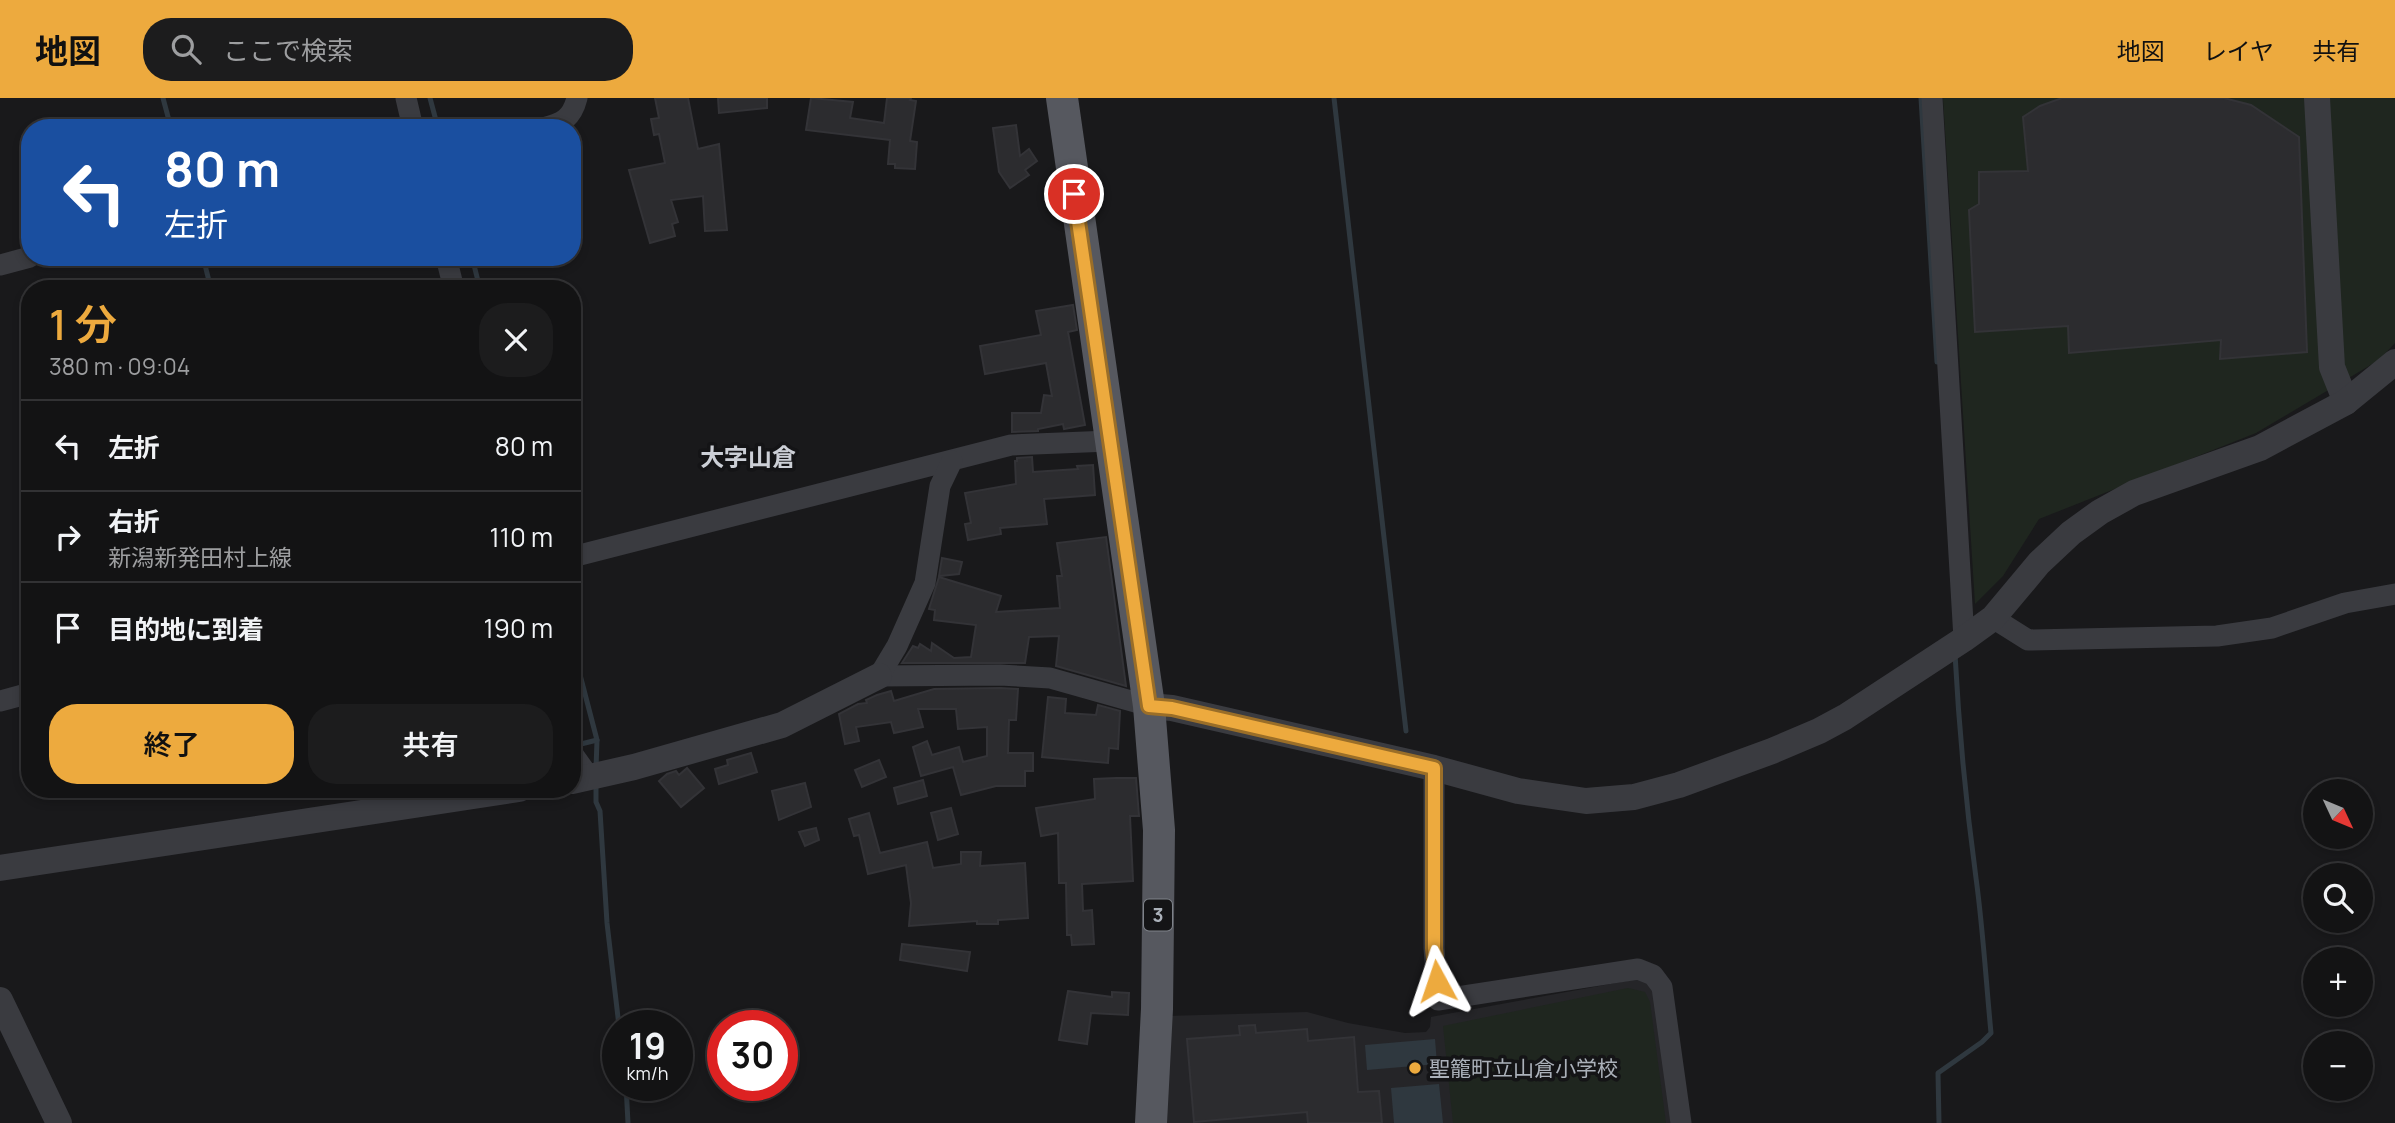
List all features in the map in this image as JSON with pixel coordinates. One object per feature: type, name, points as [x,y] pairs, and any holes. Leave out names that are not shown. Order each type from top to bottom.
[{"type":"main road","name":"3","points":[[1062,98],[1149,706],[1159,830],[1157,1009],[1151,1123]]},
{"type":"street","points":[[406,98],[412,119]]},
{"type":"street","points":[[566,119],[574,110],[577,98]]},
{"type":"street","points":[[1932,98],[1964,639]]},
{"type":"street","points":[[2317,98],[2332,367],[2346,402]]},
{"type":"street","points":[[0,265],[21,259]]},
{"type":"street","points":[[581,780],[782,725],[879,676],[1000,675],[1050,678],[1149,706],[1172,708],[1434,768],[1518,791],[1586,801],[1634,797],[1679,785],[1819,731],[1993,618],[2039,563],[2071,533],[2100,512],[2134,493],[2260,448],[2346,402],[2395,362]]},
{"type":"street","points":[[581,555],[1012,445],[1110,441]]},
{"type":"street","points":[[879,676],[897,646],[925,583],[940,486],[952,461]]},
{"type":"street","points":[[1993,618],[2028,640],[2217,636],[2272,628],[2345,603],[2395,594]]},
{"type":"street","points":[[0,701],[21,695]]},
{"type":"street","points":[[1434,768],[1434,948],[1438,1000],[1638,969],[1653,975],[1662,987],[1681,1123]]},
{"type":"street","points":[[0,868],[460,798]]},
{"type":"street","points":[[0,1000],[59,1123]]},
{"type":"shaded area","points":[[1943,98],[2395,98],[2395,343],[2379,360],[2256,433],[2039,519],[2003,576],[1975,604]]},
{"type":"shaded area","name":"聖籠町立山倉小学校","points":[[1643,978],[1654,985],[1674,1123],[1161,1123],[1166,1016],[1307,1012],[1348,1023],[1405,1033],[1426,1032],[1430,1027],[1431,1017]]},
{"type":"shaded area","points":[[1628,988],[1645,992],[1650,1002],[1666,1123],[1453,1123],[1443,1026]]},
{"type":"shaded area","points":[[1435,1039],[1437,1064],[1367,1070],[1365,1045]]},
{"type":"shaded area","points":[[1439,1084],[1443,1123],[1394,1123],[1391,1088]]},
{"type":"building","points":[[655,98],[688,98],[698,149],[719,144],[727,230],[705,231],[703,196],[671,200],[678,222],[672,224],[675,236],[650,243],[629,170],[665,163],[659,134],[654,135],[651,119],[659,118]]},
{"type":"building","points":[[718,98],[767,98],[767,108],[719,113]]},
{"type":"building","points":[[811,98],[853,102],[850,118],[884,123],[887,98],[911,98],[910,100],[916,101],[910,141],[917,142],[915,169],[895,168],[895,164],[888,164],[890,140],[806,130]]},
{"type":"building","points":[[2062,98],[2224,98],[2251,105],[2299,137],[2307,352],[2220,359],[2221,340],[2069,353],[2068,326],[1975,332],[1969,210],[1979,204],[1979,172],[2028,171],[2023,117],[2040,106]]},
{"type":"building","points":[[1016,125],[1020,156],[1029,149],[1037,161],[1025,170],[1029,175],[1010,188],[999,172],[993,128]]},
{"type":"building","points":[[1073,305],[1077,330],[1068,332],[1085,425],[1064,429],[1063,424],[1038,431],[1012,432],[1012,413],[1041,413],[1044,395],[1052,396],[1046,363],[985,374],[980,346],[1041,335],[1036,311]]},
{"type":"building","points":[[1032,457],[1033,472],[1078,469],[1077,466],[1093,465],[1095,495],[1044,499],[1047,524],[1000,528],[1001,534],[968,540],[965,524],[971,523],[965,493],[1016,484],[1015,461],[1017,458]]},
{"type":"building","points":[[1106,537],[1126,686],[1056,666],[1059,636],[1029,637],[1025,663],[902,663],[913,646],[918,648],[920,644],[931,651],[932,643],[954,658],[971,657],[976,625],[934,620],[935,610],[929,609],[939,577],[1001,596],[996,612],[1060,608],[1057,576],[1062,576],[1057,543]]},
{"type":"building","points":[[942,558],[962,562],[959,574],[939,576]]},
{"type":"building","points":[[934,689],[1018,689],[1016,720],[1009,720],[1008,753],[1033,753],[1033,771],[1025,771],[1025,786],[996,786],[961,795],[953,767],[921,776],[913,747],[927,741],[932,755],[959,747],[963,762],[987,756],[987,727],[958,729],[956,709],[918,709],[923,727],[894,733],[891,722],[856,727],[859,741],[845,744],[839,714],[858,704],[867,703],[866,700],[877,695],[891,691],[894,701]]},
{"type":"building","points":[[1048,697],[1066,699],[1065,713],[1096,715],[1098,705],[1120,711],[1118,749],[1109,748],[1108,763],[1042,757]]},
{"type":"building","points":[[751,753],[757,772],[719,784],[715,769],[728,765],[727,760]]},
{"type":"building","points":[[879,760],[886,777],[862,787],[855,770]]},
{"type":"building","points":[[687,768],[704,788],[681,807],[659,781],[676,771],[679,775]]},
{"type":"building","points":[[1136,778],[1139,816],[1130,816],[1133,881],[1082,884],[1083,911],[1092,910],[1094,944],[1072,945],[1071,935],[1067,935],[1066,883],[1059,883],[1058,833],[1041,836],[1036,808],[1095,799],[1094,779]]},
{"type":"building","points":[[923,780],[927,796],[898,804],[894,788]]},
{"type":"building","points":[[805,783],[811,807],[779,820],[772,791]]},
{"type":"building","points":[[951,808],[958,834],[938,840],[931,813]]},
{"type":"building","points":[[869,813],[880,853],[927,842],[933,868],[961,864],[961,852],[981,852],[980,866],[1025,863],[1028,918],[998,920],[998,924],[977,924],[977,921],[909,926],[911,903],[906,865],[868,874],[859,835],[854,836],[849,819]]},
{"type":"building","points":[[816,828],[819,840],[805,846],[799,832]]},
{"type":"building","points":[[902,944],[970,952],[967,971],[900,960]]},
{"type":"building","points":[[1068,991],[1112,997],[1112,992],[1129,993],[1128,1015],[1091,1013],[1087,1044],[1059,1040]]},
{"type":"building","points":[[1255,1025],[1256,1033],[1307,1029],[1308,1041],[1354,1037],[1358,1092],[1379,1091],[1382,1123],[1308,1123],[1307,1112],[1194,1122],[1187,1039],[1240,1035],[1239,1026]]},
{"type":"waterway","points":[[163,98],[169,119]]},
{"type":"waterway","points":[[430,98],[436,119]]},
{"type":"waterway","points":[[1334,98],[1406,731]]},
{"type":"waterway","points":[[1921,98],[1937,362]]},
{"type":"waterway","points":[[205,266],[209,280]]},
{"type":"waterway","points":[[474,266],[478,280]]},
{"type":"waterway","points":[[1939,1123],[1938,1073],[1991,1033],[1981,916],[1963,766],[1955,654]]},
{"type":"waterway","points":[[581,679],[597,740],[596,769]]},
{"type":"waterway","points":[[581,744],[597,740]]},
{"type":"waterway","points":[[596,782],[617,1010]]},
{"type":"waterway","points":[[627,1101],[628,1123]]},
{"type":"place","name":"聖籠町立山倉小学校","points":[[1415,1068]]},
{"type":"district","name":"大字山倉","points":[[748,456]]},
{"type":"route","points":[[1074,194],[1149,706],[1172,708],[1434,768],[1434,948],[1437,981]]}]
